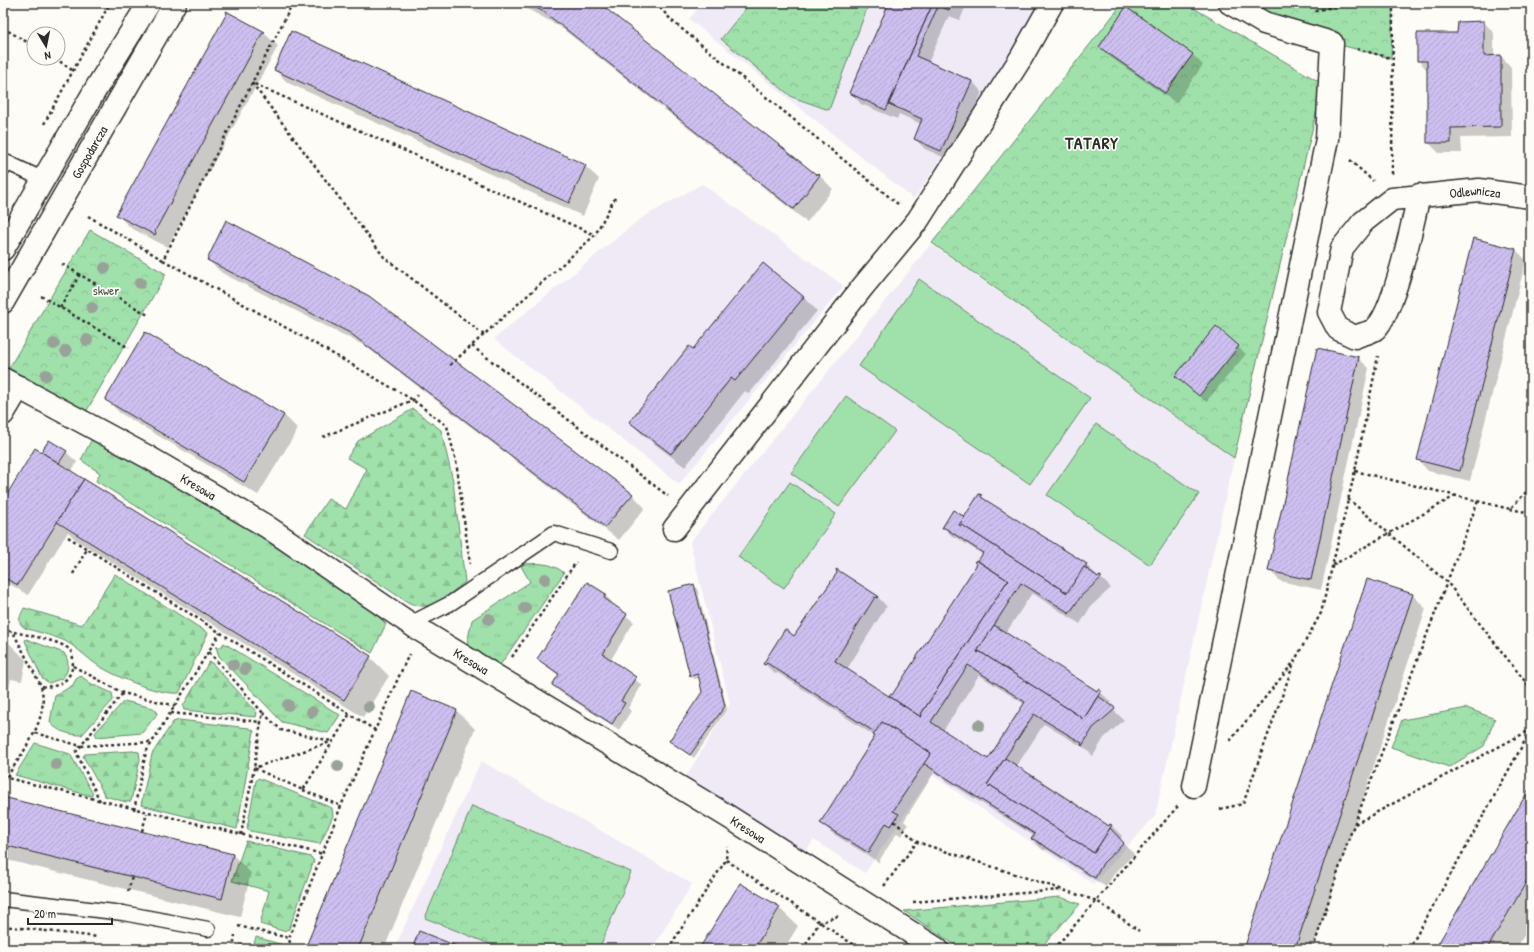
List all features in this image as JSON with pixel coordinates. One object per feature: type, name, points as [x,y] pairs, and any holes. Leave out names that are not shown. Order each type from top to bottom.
[{"type":"street","name":"Gospodarcza","points":[[3,249],[97,87],[149,3]]},
{"type":"street","name":"Gospodarcza","points":[[3,302],[176,3]]},
{"type":"street","points":[[674,528],[861,289],[918,220],[1021,58],[1052,3]]},
{"type":"street","points":[[1194,786],[1327,138],[1332,43],[1264,23],[1230,3]]},
{"type":"street","name":"Odlewnicza","points":[[1392,199],[1419,195],[1479,190],[1531,197]]},
{"type":"street","points":[[1392,199],[1363,222],[1342,248],[1329,312],[1338,329],[1355,337],[1375,329],[1386,315],[1407,249],[1419,195]]},
{"type":"street","points":[[3,414],[11,383]]},
{"type":"street","name":"Kresowa","points":[[11,383],[148,457],[266,526],[415,627],[729,817],[937,949]]},
{"type":"lane","points":[[3,169],[8,163],[44,180]]},
{"type":"lane","points":[[415,627],[554,533],[611,551]]},
{"type":"lane","points":[[3,899],[123,913],[208,928]]},
{"type":"path","points":[[42,127],[110,3]]},
{"type":"path","points":[[163,260],[293,3]]},
{"type":"path","points":[[656,3],[672,21],[918,220]]},
{"type":"path","points":[[1392,199],[1391,58],[1393,3]]},
{"type":"path","points":[[3,28],[26,41]]},
{"type":"path","points":[[1332,43],[1391,58]]},
{"type":"path","points":[[66,66],[72,70]]},
{"type":"path","points":[[252,84],[595,235]]},
{"type":"path","points":[[252,84],[384,257],[484,335]]},
{"type":"path","points":[[1327,138],[1392,199]]},
{"type":"path","points":[[450,365],[595,235],[616,196]]},
{"type":"path","points":[[88,216],[163,260],[321,347],[413,400],[447,426],[456,460],[473,587]]},
{"type":"path","points":[[62,264],[148,315]]},
{"type":"path","points":[[60,308],[80,274]]},
{"type":"path","points":[[41,296],[129,348]]},
{"type":"path","points":[[472,346],[688,511]]},
{"type":"path","points":[[1220,809],[1243,804],[1295,660],[1321,613],[1355,471],[1378,354]]},
{"type":"path","points":[[323,437],[413,400],[418,395]]},
{"type":"path","points":[[1355,471],[1531,513]]},
{"type":"path","points":[[1510,509],[1531,487]]},
{"type":"path","points":[[1332,566],[1456,495]]},
{"type":"path","points":[[1348,499],[1447,582],[1531,689]]},
{"type":"path","points":[[1313,949],[1354,824],[1478,501]]},
{"type":"path","points":[[68,537],[375,730]]},
{"type":"path","points":[[498,678],[588,544]]},
{"type":"path","points":[[73,574],[87,549]]},
{"type":"path","points":[[291,949],[289,938],[341,806],[375,730],[415,627]]},
{"type":"path","points":[[3,629],[61,645],[70,650],[73,657],[73,666],[67,680],[56,685],[41,686]]},
{"type":"path","points":[[14,632],[41,686],[44,696],[35,733],[4,778],[323,854]]},
{"type":"path","points":[[134,810],[146,752],[220,633]]},
{"type":"path","points":[[208,652],[263,713],[281,730],[333,741]]},
{"type":"path","points":[[73,666],[123,693],[176,706]]},
{"type":"path","points":[[100,802],[76,752],[123,693]]},
{"type":"path","points":[[171,713],[260,722]]},
{"type":"path","points":[[241,835],[254,768],[260,722],[263,713]]},
{"type":"path","points":[[303,790],[349,715]]},
{"type":"path","points":[[1354,824],[1531,730]]},
{"type":"path","points":[[1410,949],[1531,730]]},
{"type":"path","points":[[35,733],[81,746],[152,742]]},
{"type":"path","points":[[254,768],[333,741]]},
{"type":"path","points":[[254,768],[341,806]]},
{"type":"path","points":[[142,831],[147,813]]},
{"type":"path","points":[[668,949],[726,860],[729,817]]},
{"type":"path","points":[[894,821],[917,842],[1097,901],[1139,931]]},
{"type":"path","points":[[802,949],[819,923],[870,906],[917,842]]},
{"type":"path","points":[[726,860],[860,949]]},
{"type":"path","points":[[908,903],[1062,890]]},
{"type":"path","points":[[3,926],[98,937]]},
{"type":"path","points":[[238,926],[289,938]]},
{"type":"path","points":[[233,949],[235,935]]},
{"type":"shaded area","points":[[703,3],[1043,3],[1045,5],[914,199],[689,19]]},
{"type":"shaded area","points":[[702,184],[844,286],[679,484],[494,339],[640,219]]},
{"type":"shaded area","points":[[931,244],[1234,458],[1155,816],[1093,884],[932,775],[865,873],[814,840],[803,854],[686,777],[730,704],[690,542]]},
{"type":"shaded area","points":[[481,761],[692,884],[652,949],[394,949]]},
{"type":"green space","points":[[750,3],[869,3],[829,110],[792,97],[721,39]]},
{"type":"green space","points":[[1123,3],[1185,3],[1323,84],[1234,458],[932,243]]},
{"type":"green space","points":[[1230,3],[1393,3],[1391,58],[1332,43]]},
{"type":"green space","name":"skwer","points":[[90,230],[166,274],[86,412],[9,368]]},
{"type":"green space","points":[[919,279],[1090,398],[1030,484],[859,366]]},
{"type":"green space","points":[[846,396],[895,431],[839,507],[791,473]]},
{"type":"green space","points":[[413,409],[441,430],[453,481],[465,582],[437,603],[422,606],[404,600],[305,534],[328,499],[346,509],[367,469],[347,458],[358,441]]},
{"type":"green space","points":[[1096,424],[1199,494],[1150,565],[1047,495]]},
{"type":"green space","points":[[92,439],[226,513],[359,597],[386,624],[372,653],[96,481],[100,473],[81,460]]},
{"type":"green space","points":[[790,482],[836,514],[784,588],[738,557]]},
{"type":"green space","points":[[525,564],[551,565],[564,573],[498,668],[466,648],[472,620],[530,582],[521,566]]},
{"type":"green space","points":[[115,574],[208,633],[179,693],[159,691],[122,678],[93,662],[75,647],[63,640],[25,628],[20,624],[21,614],[24,608],[82,625]]},
{"type":"green space","points":[[26,639],[64,653],[68,666],[67,672],[63,678],[49,683],[42,678],[25,641]]},
{"type":"green space","points":[[224,643],[340,715],[328,733],[282,722],[219,656],[216,647],[221,647]]},
{"type":"green space","points":[[209,662],[212,663],[255,710],[257,713],[256,717],[184,710],[183,706]]},
{"type":"green space","points":[[81,676],[90,683],[112,693],[113,700],[82,735],[64,732],[56,728],[50,722],[55,696],[73,685],[76,679]]},
{"type":"green space","points":[[124,701],[153,708],[156,710],[157,714],[142,733],[97,737],[95,733]]},
{"type":"green space","points":[[1467,708],[1495,719],[1484,746],[1449,767],[1391,747],[1402,720]]},
{"type":"green space","points":[[179,720],[249,728],[254,731],[237,829],[141,805],[152,754],[173,722]]},
{"type":"green space","points":[[35,743],[70,754],[93,794],[91,796],[15,775]]},
{"type":"green space","points":[[132,751],[139,752],[140,759],[131,801],[126,802],[105,796],[83,756],[85,754]]},
{"type":"green space","points":[[258,778],[332,808],[333,816],[320,844],[250,831],[247,828],[256,781]]},
{"type":"green space","points":[[472,806],[631,872],[599,949],[502,949],[425,918]]},
{"type":"green space","points":[[246,841],[311,857],[314,861],[289,929],[283,931],[260,924],[269,891],[232,881]]},
{"type":"green space","points":[[1060,897],[1080,904],[1040,949],[961,949],[904,911]]},
{"type":"green space","points":[[256,937],[283,945],[284,949],[239,949],[240,944],[253,947]]},
{"type":"building","points":[[527,3],[599,3],[817,175],[818,173],[820,175],[794,209],[792,208],[544,12]]},
{"type":"building","points":[[889,3],[933,3],[886,110],[849,93]]},
{"type":"building","points":[[933,3],[952,3],[949,10],[938,6],[916,56],[972,81],[941,151],[914,139],[922,119],[889,104]]},
{"type":"building","points":[[1126,7],[1193,54],[1165,93],[1099,47]]},
{"type":"building","points":[[226,11],[265,32],[262,34],[155,231],[155,235],[116,215],[227,13]]},
{"type":"building","points":[[1484,21],[1484,56],[1501,55],[1501,127],[1451,128],[1451,143],[1427,143],[1427,61],[1417,61],[1417,33],[1457,33],[1458,22]]},
{"type":"building","points":[[291,31],[586,165],[569,203],[274,70]]},
{"type":"building","points":[[226,220],[369,296],[633,494],[605,527],[350,333],[207,260]]},
{"type":"building","points":[[1473,238],[1516,249],[1460,471],[1417,460]]},
{"type":"building","points":[[763,263],[804,297],[735,381],[731,378],[671,454],[629,422],[689,346],[693,349]]},
{"type":"building","points":[[1216,326],[1239,346],[1199,396],[1175,376]]},
{"type":"building","points":[[145,332],[284,415],[244,482],[105,400]]},
{"type":"building","points":[[1317,348],[1359,357],[1311,580],[1268,571]]},
{"type":"building","points":[[49,440],[67,451],[59,463],[41,452]]},
{"type":"building","points":[[35,448],[84,479],[18,585],[3,577],[3,501]]},
{"type":"building","points":[[84,479],[371,656],[344,700],[57,522]]},
{"type":"building","points":[[979,494],[982,495],[981,497],[1087,564],[1067,593],[962,525],[959,525]]},
{"type":"building","points":[[953,510],[965,517],[959,525],[962,525],[1067,593],[1084,567],[1098,577],[1101,576],[1101,578],[1081,596],[1069,614],[1021,583],[977,652],[978,653],[979,651],[1081,717],[1083,720],[1098,696],[1114,707],[1115,709],[1093,728],[1082,746],[1082,743],[1034,714],[987,785],[989,787],[990,785],[1094,853],[1110,828],[1124,843],[1103,863],[1095,878],[1035,840],[1031,839],[1035,834],[923,763],[931,753],[882,722],[876,733],[767,663],[765,665],[763,664],[785,629],[794,636],[837,573],[836,569],[878,596],[877,598],[875,597],[835,661],[921,717],[921,714],[1006,583],[1009,581],[978,561],[983,553],[945,528],[942,528]],"holes":[[[968,665],[1025,702],[988,759],[931,722]]]},
{"type":"building","points":[[976,560],[1009,581],[1006,583],[921,714],[921,717],[889,696],[890,694],[892,695],[977,564],[974,562]]},
{"type":"building","points":[[1367,579],[1413,594],[1295,949],[1244,949]]},
{"type":"building","points":[[587,582],[606,594],[604,598],[627,614],[603,654],[636,677],[621,701],[625,703],[612,724],[552,685],[559,674],[537,659]]},
{"type":"building","points":[[694,584],[725,706],[690,755],[669,741],[702,692],[698,674],[690,676],[668,591]]},
{"type":"building","points":[[994,625],[1097,691],[1098,689],[1101,691],[1083,720],[1081,717],[979,651],[978,653],[977,652]]},
{"type":"building","points":[[3,639],[8,640],[3,663]]},
{"type":"building","points":[[411,691],[457,710],[358,949],[318,949],[307,944]]},
{"type":"building","points":[[882,722],[931,753],[893,811],[899,814],[891,826],[886,823],[869,850],[871,851],[869,853],[820,823],[875,736],[873,735]]},
{"type":"building","points":[[1005,758],[1109,826],[1110,824],[1112,825],[1094,853],[990,785],[989,787],[987,785]]},
{"type":"building","points":[[1531,786],[1531,874],[1487,949],[1435,949]]},
{"type":"building","points":[[3,797],[233,854],[222,899],[3,845]]},
{"type":"building","points":[[740,883],[780,907],[754,949],[699,949]]},
{"type":"building","points":[[419,931],[464,949],[412,949]]},
{"type":"district","name":"TATARY","points":[[1092,143]]}]
